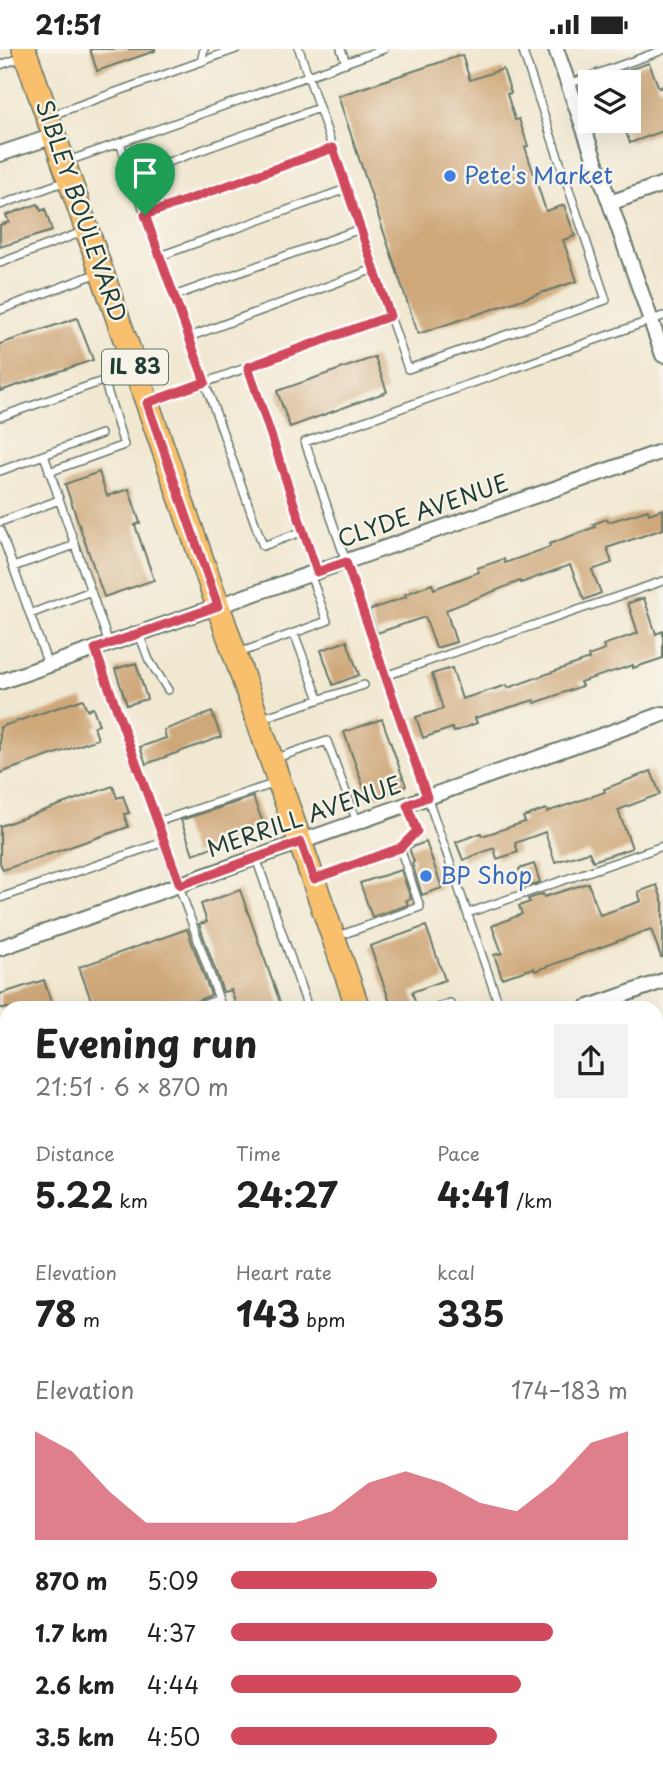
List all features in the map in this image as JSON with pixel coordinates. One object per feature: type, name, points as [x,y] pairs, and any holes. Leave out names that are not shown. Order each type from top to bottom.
[{"type":"main road","name":"SIBLEY BOULEVARD","points":[[25,51],[356,1001]]},
{"type":"street","points":[[556,49],[610,203],[657,319],[663,355]]},
{"type":"street","points":[[0,154],[51,126]]},
{"type":"street","points":[[610,203],[663,184]]},
{"type":"street","name":"CLYDE AVENUE","points":[[0,682],[663,451]]},
{"type":"street","name":"MERRILL AVENUE","points":[[0,948],[663,714]]},
{"type":"street","points":[[606,1001],[663,981]]},
{"type":"lane","points":[[201,62],[204,49]]},
{"type":"lane","points":[[51,126],[236,49]]},
{"type":"lane","points":[[299,49],[408,369],[606,300],[522,49]]},
{"type":"lane","points":[[341,49],[346,63]]},
{"type":"lane","points":[[0,205],[120,143],[384,49]]},
{"type":"lane","points":[[568,84],[663,50]]},
{"type":"lane","points":[[0,65],[25,51]]},
{"type":"lane","points":[[131,175],[319,109]]},
{"type":"lane","points":[[120,143],[263,546],[304,531]]},
{"type":"lane","points":[[145,215],[333,148]]},
{"type":"lane","points":[[160,256],[346,189]]},
{"type":"lane","points":[[174,296],[360,229]]},
{"type":"lane","points":[[0,263],[87,230]]},
{"type":"lane","points":[[189,337],[374,269]]},
{"type":"lane","points":[[0,310],[102,272]]},
{"type":"lane","points":[[147,403],[390,316]]},
{"type":"lane","points":[[498,1001],[305,442],[657,319]]},
{"type":"lane","points":[[235,655],[327,621],[304,531],[248,367]]},
{"type":"lane","points":[[0,417],[136,369]]},
{"type":"lane","points":[[49,472],[124,445],[104,380]]},
{"type":"lane","points":[[0,471],[101,435]]},
{"type":"lane","points":[[44,455],[91,591],[102,647],[157,822],[219,999],[214,1001]]},
{"type":"lane","points":[[0,522],[59,501]]},
{"type":"lane","points":[[0,530],[48,666]]},
{"type":"lane","points":[[13,567],[75,545]]},
{"type":"lane","points":[[385,676],[663,581]]},
{"type":"lane","points":[[30,614],[91,591]]},
{"type":"lane","points":[[294,633],[318,699]]},
{"type":"lane","points":[[139,634],[149,660],[168,690]]},
{"type":"lane","points":[[258,719],[365,685]]},
{"type":"lane","points":[[272,759],[327,741],[357,822]]},
{"type":"lane","points":[[157,822],[280,781]]},
{"type":"lane","points":[[314,879],[400,848],[417,831],[407,805]]},
{"type":"lane","points":[[0,898],[164,842]]},
{"type":"lane","points":[[468,913],[663,846]]},
{"type":"lane","points":[[334,937],[420,907],[400,848]]},
{"type":"lane","points":[[256,858],[306,1001]]},
{"type":"building","points":[[90,49],[155,49],[155,51],[97,71]]},
{"type":"building","name":"Pete's Market","points":[[462,55],[470,80],[503,69],[511,93],[507,94],[515,120],[519,119],[528,146],[525,147],[546,211],[564,205],[575,236],[563,240],[577,281],[418,334],[338,96]]},
{"type":"building","points":[[649,63],[659,88],[663,86],[663,131],[630,143],[626,133],[641,133],[641,70],[628,70]]},
{"type":"building","points":[[38,204],[41,211],[45,209],[52,231],[0,247],[0,225],[9,222],[6,215]]},
{"type":"building","points":[[77,318],[93,360],[0,391],[0,344]]},
{"type":"building","points":[[375,357],[387,392],[290,427],[277,391]]},
{"type":"building","points":[[99,472],[107,496],[129,489],[140,523],[135,525],[154,580],[104,597],[65,484]]},
{"type":"building","points":[[663,509],[663,529],[607,548],[612,563],[592,570],[601,593],[584,600],[570,565],[446,610],[456,642],[436,648],[425,617],[377,633],[369,610],[406,597],[405,594],[432,584],[434,589],[479,572],[477,568],[504,559],[505,563],[550,547],[549,544],[595,527],[593,524],[607,519],[608,522],[648,510],[649,514]]},
{"type":"building","points":[[644,598],[656,634],[663,631],[663,658],[580,682],[582,686],[535,703],[534,700],[475,718],[477,723],[454,732],[452,728],[423,738],[416,717],[443,709],[432,674],[452,668],[462,699],[507,685],[508,688],[589,659],[588,656],[605,650],[603,645],[638,633],[628,603]]},
{"type":"building","points":[[347,641],[359,675],[333,685],[321,650]]},
{"type":"building","points":[[136,663],[147,699],[127,705],[115,669]]},
{"type":"building","points":[[83,699],[87,710],[93,708],[99,725],[94,727],[98,739],[0,773],[0,727]]},
{"type":"building","points":[[212,712],[221,737],[146,764],[140,747],[166,738],[164,730]]},
{"type":"building","points":[[382,719],[406,786],[368,800],[344,732]]},
{"type":"building","points":[[651,771],[660,794],[618,810],[632,848],[593,861],[589,852],[555,862],[545,832],[515,843],[518,852],[497,859],[494,848],[463,860],[456,842],[525,822],[523,817],[546,809],[547,812],[605,792],[604,789]]},
{"type":"building","points":[[113,786],[117,798],[123,796],[129,813],[124,814],[128,827],[3,870],[0,863],[0,826]]},
{"type":"building","points":[[253,797],[265,828],[193,854],[181,820]]},
{"type":"building","name":"BP Shop","points":[[426,842],[442,888],[422,895],[409,848]]},
{"type":"building","points":[[534,864],[540,882],[525,887],[519,869]]},
{"type":"building","points":[[401,870],[411,899],[406,900],[408,905],[372,917],[360,883]]},
{"type":"building","points":[[588,883],[600,915],[641,901],[638,892],[657,885],[663,903],[663,957],[651,929],[535,971],[534,968],[502,978],[494,955],[502,953],[492,926],[522,914],[519,906],[530,902],[528,899],[543,894],[544,897]]},
{"type":"building","points":[[240,890],[280,1001],[235,1001],[231,990],[223,992],[199,924],[207,922],[201,904]]},
{"type":"building","points":[[426,926],[445,980],[412,992],[415,1001],[390,1001],[370,946]]},
{"type":"building","points":[[187,929],[211,995],[197,1001],[91,1001],[79,967]]},
{"type":"building","points":[[44,980],[51,1001],[0,1001],[0,994]]},
{"type":"place","name":"Pete's Market","points":[[450,176]]},
{"type":"place","name":"BP Shop","points":[[426,876]]},
{"type":"route","points":[[333,148],[390,316],[248,367],[317,572],[346,562],[427,797],[407,805],[417,831],[400,848],[314,879],[301,842],[180,885],[95,649],[218,606],[147,403],[205,382],[145,215],[333,148]]}]
